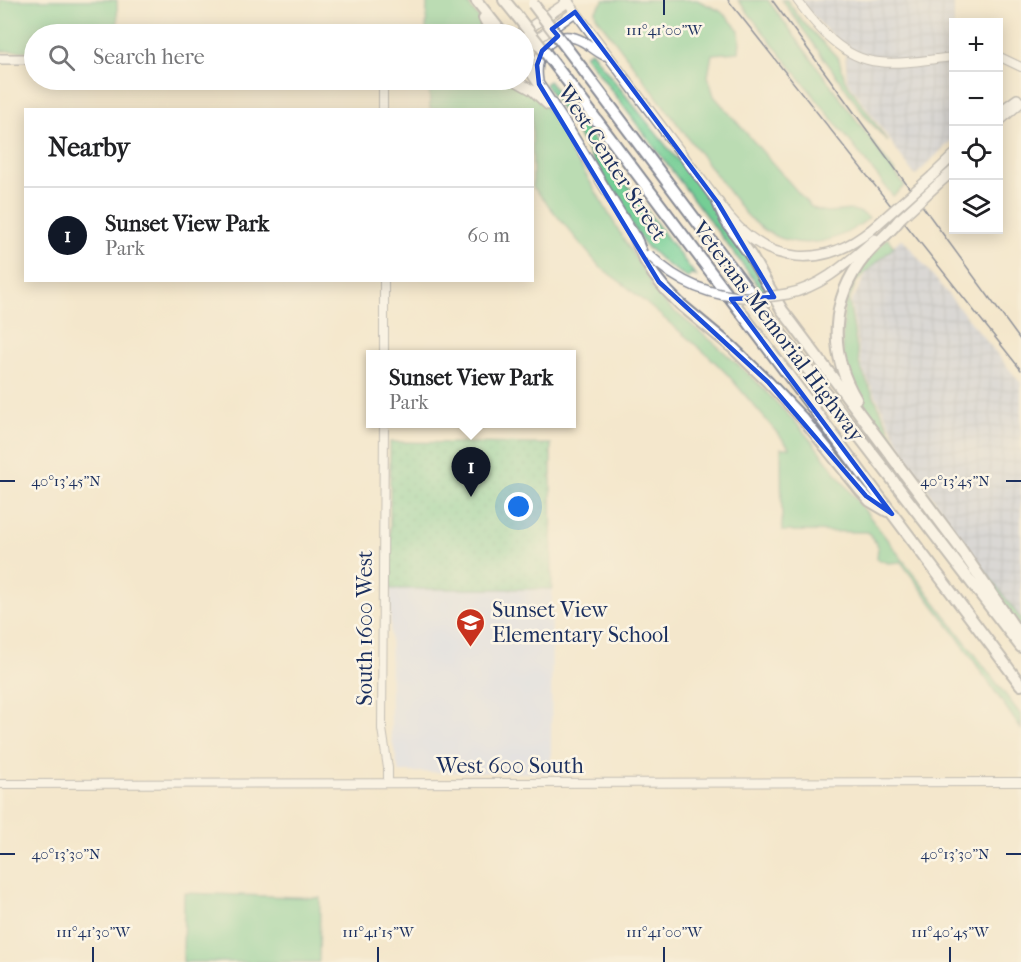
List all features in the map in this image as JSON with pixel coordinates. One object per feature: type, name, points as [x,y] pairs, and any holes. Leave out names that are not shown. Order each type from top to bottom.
[{"type":"highway","name":"Veterans Memorial Highway","points":[[504,0],[523,24]]},
{"type":"highway","points":[[478,2],[487,24]]},
{"type":"highway","points":[[478,2],[494,24]]},
{"type":"highway","name":"Veterans Memorial Highway","points":[[532,2],[828,398],[1021,647]]},
{"type":"highway","name":"Veterans Memorial Highway","points":[[534,38],[1021,685]]},
{"type":"highway","points":[[718,203],[726,221],[751,256],[782,310],[960,548],[1021,637]]},
{"type":"highway","points":[[884,446],[845,379],[839,357],[837,333],[840,303],[849,279],[876,236],[900,219]]},
{"type":"highway","points":[[634,237],[643,257],[666,290],[761,375],[804,420],[866,496],[892,514]]},
{"type":"main road","name":"West Center Street","points":[[534,24],[567,1],[718,203],[746,235],[772,250],[788,255],[809,257],[827,255],[855,242],[876,236]]},
{"type":"main road","points":[[534,41],[575,12]]},
{"type":"main road","points":[[539,84],[537,68],[539,58],[545,46],[556,39],[569,37],[581,40],[609,57]]},
{"type":"main road","points":[[0,59],[24,59]]},
{"type":"main road","name":"West Center Street","points":[[534,77],[634,237],[658,264],[677,277],[709,292],[743,298],[772,297],[816,284],[832,274],[938,179],[949,173]]},
{"type":"main road","points":[[529,90],[565,123]]},
{"type":"main road","points":[[1003,110],[1021,96]]},
{"type":"main road","points":[[1003,118],[1021,102]]},
{"type":"main road","points":[[1003,127],[1021,111]]},
{"type":"main road","name":"West Center Street","points":[[900,219],[938,179],[949,162]]},
{"type":"street","points":[[797,0],[829,38],[855,56],[881,63],[949,57]]},
{"type":"street","points":[[1003,58],[1021,68]]},
{"type":"street","points":[[383,90],[383,108]]},
{"type":"street","points":[[384,282],[384,350]]},
{"type":"street","name":"South 1600 West","points":[[384,428],[382,729],[388,783]]},
{"type":"street","name":"West 600 South","points":[[0,784],[1021,782]]},
{"type":"highlighted area","points":[[575,12],[718,203],[774,297],[731,299],[892,514],[866,496],[768,382],[659,282],[539,84],[537,65],[542,51],[558,36],[552,29]]},
{"type":"shaded area","points":[[797,0],[954,0],[954,18],[949,18],[949,143],[915,176],[847,80],[845,49]]},
{"type":"shaded area","points":[[902,238],[1021,383],[1021,623],[910,465],[862,368],[851,303],[871,264]]},
{"type":"shaded area","name":"Sunset View Elementary School","points":[[390,589],[552,589],[551,773],[399,772],[391,735]]},
{"type":"green space","points":[[0,0],[117,0],[118,24],[24,24],[24,51],[0,51]]},
{"type":"green space","points":[[427,0],[465,0],[482,24],[426,24]]},
{"type":"green space","points":[[604,0],[697,0],[720,11],[739,30],[740,41],[739,52],[712,54],[708,76],[714,96],[810,206],[826,212],[854,211],[869,218],[837,237],[805,243],[789,241],[773,235],[758,225],[744,212],[596,16],[595,11]]},
{"type":"green space","points":[[738,0],[768,0],[905,186],[893,196]]},
{"type":"green space","points":[[782,0],[787,0],[802,21],[839,59],[845,80],[888,142],[868,120]]},
{"type":"green space","points":[[591,51],[711,203],[768,292],[764,293],[585,55]]},
{"type":"green space","points":[[549,81],[696,276],[691,274],[688,278],[648,249],[545,84]]},
{"type":"green space","points":[[429,90],[526,90],[547,109],[652,284],[650,286],[669,307],[754,379],[813,443],[1021,715],[1021,729],[955,634],[901,562],[888,563],[877,559],[878,546],[868,532],[782,531],[781,448],[790,448],[710,357],[600,267],[534,188],[534,108],[430,108]]},
{"type":"green space","points":[[887,238],[894,247],[856,282],[849,301],[860,367],[909,470],[1021,619],[1021,629],[911,476],[871,416],[846,370],[842,344],[844,306],[859,270]]},
{"type":"green space","points":[[390,442],[551,444],[552,589],[390,589]]},
{"type":"green space","points":[[184,893],[320,898],[319,962],[183,962]]},
{"type":"railway","points":[[728,0],[1021,370]]},
{"type":"railway","points":[[772,0],[1021,341]]},
{"type":"place","name":"Sunset View Park","points":[[471,497]]},
{"type":"place","name":"Sunset View Elementary School","points":[[471,648]]}]
